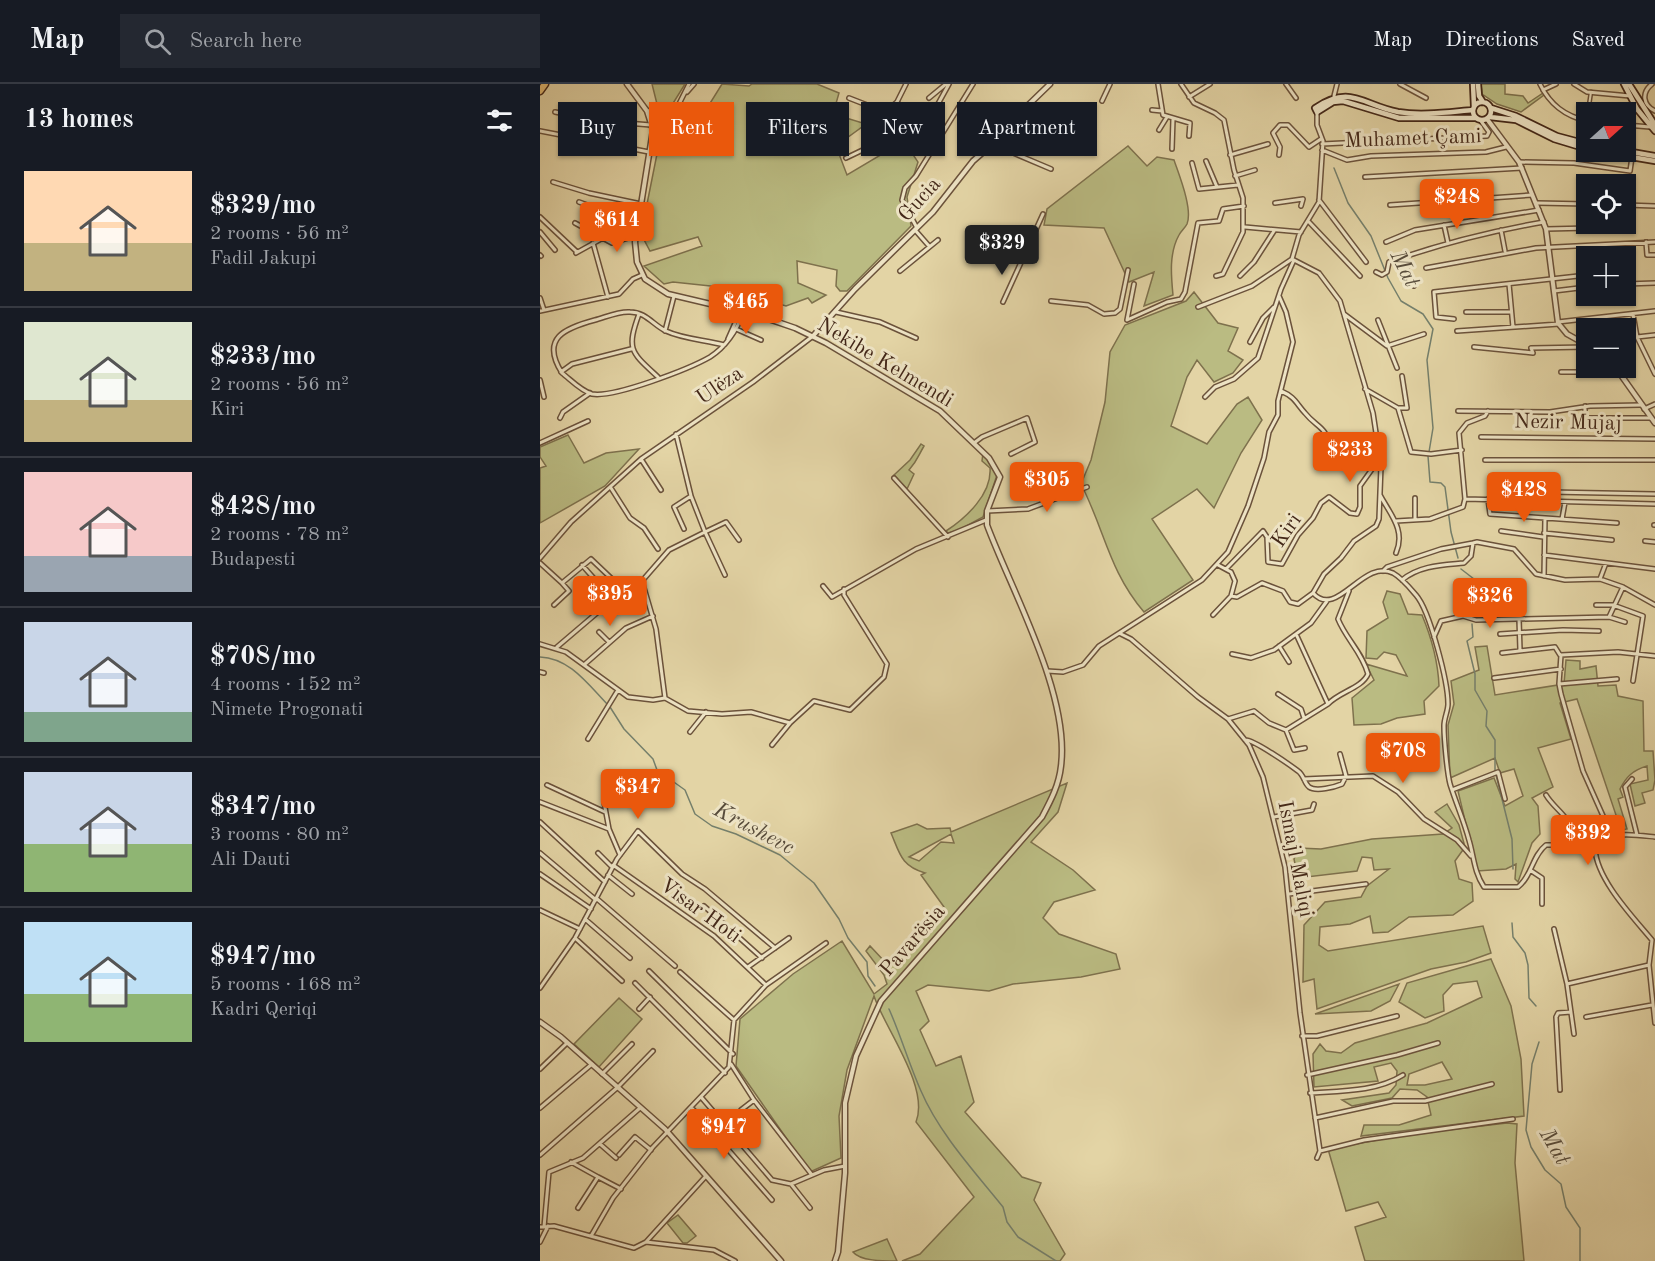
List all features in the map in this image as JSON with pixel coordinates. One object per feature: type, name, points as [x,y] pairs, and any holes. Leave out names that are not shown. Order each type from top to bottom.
[{"type":"main road","points":[[540,91],[545,84]]},
{"type":"main road","points":[[1475,84],[1483,102],[1491,108],[1516,116],[1557,136],[1576,141]]},
{"type":"main road","points":[[1475,84],[1475,117]]},
{"type":"main road","points":[[1623,84],[1653,126]]},
{"type":"main road","points":[[1629,84],[1655,131]]},
{"type":"main road","points":[[1483,102],[1474,109],[1400,112],[1351,96],[1334,96],[1315,108],[1317,112],[1332,102],[1343,101],[1399,118],[1508,117],[1554,139],[1576,146]]},
{"type":"main road","points":[[1486,119],[1491,108]]},
{"type":"main road","points":[[1636,153],[1655,156]]},
{"type":"main road","points":[[1636,158],[1655,161]]},
{"type":"street","points":[[627,84],[649,116]]},
{"type":"street","points":[[681,102],[689,84]]},
{"type":"street","points":[[685,94],[694,84]]},
{"type":"street","points":[[897,102],[906,84]]},
{"type":"street","points":[[929,98],[948,84]]},
{"type":"street","points":[[939,102],[948,84]]},
{"type":"street","points":[[945,127],[973,84]]},
{"type":"street","name":"Gucia","points":[[1033,102],[1050,84]]},
{"type":"street","points":[[1102,101],[1110,84]]},
{"type":"street","points":[[1158,84],[1162,111],[1167,117],[1190,123],[1189,136]]},
{"type":"street","points":[[1181,84],[1197,106],[1215,112],[1224,120],[1230,155],[1244,206],[1245,227],[1240,242],[1223,274],[1216,276]]},
{"type":"street","points":[[1189,97],[1210,84]]},
{"type":"street","points":[[1286,84],[1296,98]]},
{"type":"street","points":[[1334,96],[1337,84]]},
{"type":"street","points":[[1400,84],[1426,98]]},
{"type":"street","points":[[1540,84],[1562,112],[1576,117]]},
{"type":"street","points":[[1543,90],[1556,84]]},
{"type":"street","points":[[1574,84],[1591,92],[1630,96]]},
{"type":"street","points":[[1652,84],[1645,91],[1644,99],[1648,107],[1655,111]]},
{"type":"street","points":[[1590,102],[1591,92]]},
{"type":"street","points":[[849,98],[861,103]]},
{"type":"street","points":[[1152,110],[1162,111]]},
{"type":"street","points":[[555,112],[649,124]]},
{"type":"street","points":[[1205,397],[1215,387],[1234,379],[1257,358],[1301,232],[1309,222],[1319,200],[1322,144],[1317,125],[1317,112]]},
{"type":"street","points":[[1159,130],[1167,117]]},
{"type":"street","points":[[1172,149],[1173,119]]},
{"type":"street","points":[[1322,144],[1487,136],[1489,132],[1486,119]]},
{"type":"street","points":[[1486,119],[1519,162],[1537,203],[1550,247],[1558,323],[1563,331],[1576,339]]},
{"type":"street","points":[[1279,155],[1281,147],[1273,133],[1280,125],[1288,125],[1309,147],[1321,139]]},
{"type":"street","points":[[1636,125],[1653,126]]},
{"type":"street","points":[[540,131],[649,152]]},
{"type":"street","points":[[1230,155],[1268,144]]},
{"type":"street","name":"Muhamet Çami","points":[[1322,150],[1347,160],[1371,156],[1486,152],[1506,147]]},
{"type":"street","points":[[846,158],[861,151]]},
{"type":"street","points":[[540,298],[542,311],[608,297],[623,293],[633,279],[642,275],[637,262],[635,236],[650,156]]},
{"type":"street","points":[[928,156],[916,176],[905,188],[902,197],[916,229],[930,247]]},
{"type":"street","name":"Gucia","points":[[813,336],[916,229],[979,156]]},
{"type":"street","points":[[1020,156],[1051,169]]},
{"type":"street","points":[[1206,161],[1214,183],[1219,187]]},
{"type":"street","points":[[1519,162],[1574,163],[1630,171],[1631,162]]},
{"type":"street","points":[[1192,163],[1198,188],[1238,185]]},
{"type":"street","points":[[1365,177],[1522,168]]},
{"type":"street","points":[[1235,176],[1256,170]]},
{"type":"street","points":[[553,182],[589,193],[641,204]]},
{"type":"street","points":[[1390,205],[1533,195]]},
{"type":"street","points":[[1275,202],[1303,200],[1301,206]]},
{"type":"street","points":[[1319,200],[1366,262]]},
{"type":"street","points":[[579,202],[637,223]]},
{"type":"street","points":[[1537,203],[1576,204]]},
{"type":"street","points":[[1636,205],[1655,206]]},
{"type":"street","points":[[1134,284],[1127,320],[1167,302],[1181,299],[1185,292],[1198,223],[1220,220],[1223,209],[1244,206]]},
{"type":"street","points":[[1386,242],[1415,230],[1539,210]]},
{"type":"street","points":[[1003,302],[1021,258],[1043,214]]},
{"type":"street","points":[[540,217],[577,253],[603,238]]},
{"type":"street","points":[[1309,222],[1360,276]]},
{"type":"street","points":[[1376,272],[1382,275],[1387,272],[1389,262],[1448,243],[1544,222]]},
{"type":"street","points":[[575,223],[615,243],[635,236]]},
{"type":"street","points":[[1444,225],[1448,243]]},
{"type":"street","points":[[1245,227],[1301,232]]},
{"type":"street","points":[[1546,229],[1576,228]]},
{"type":"street","points":[[1501,230],[1506,252]]},
{"type":"street","points":[[1240,276],[1254,261],[1274,231]]},
{"type":"street","points":[[540,232],[555,250]]},
{"type":"street","points":[[900,271],[938,240]]},
{"type":"street","points":[[1646,242],[1647,255],[1655,255]]},
{"type":"street","points":[[1426,268],[1506,252],[1550,247],[1655,242]]},
{"type":"street","points":[[593,243],[608,297]]},
{"type":"street","points":[[1402,258],[1414,285]]},
{"type":"street","points":[[1198,307],[1252,286],[1293,260]]},
{"type":"street","points":[[1231,596],[1237,597],[1262,582],[1282,591],[1290,602],[1296,605],[1313,593],[1324,574],[1341,558],[1354,541],[1376,526],[1379,519],[1380,458],[1374,419],[1339,297],[1323,277],[1293,260]]},
{"type":"street","points":[[1051,301],[1088,305],[1104,314],[1115,313],[1120,309],[1128,270]]},
{"type":"street","name":"Nekibe Kelmendi","points":[[642,275],[654,287],[674,296],[744,311],[813,336],[929,404],[974,443],[994,463],[1000,474],[999,484],[987,511],[987,520],[1046,668]]},
{"type":"street","points":[[1454,319],[1436,317],[1434,292],[1576,276]]},
{"type":"street","points":[[1636,284],[1655,283]]},
{"type":"street","points":[[1509,284],[1513,327]]},
{"type":"street","points":[[1553,292],[1576,289]]},
{"type":"street","points":[[665,331],[674,296]]},
{"type":"street","points":[[1046,668],[1063,672],[1083,665],[1099,646],[1202,580],[1218,565],[1232,545],[1248,507],[1264,458],[1269,432],[1278,415],[1281,391],[1293,342],[1286,312],[1279,296]]},
{"type":"street","points":[[1250,342],[1263,318],[1275,306]]},
{"type":"street","points":[[735,329],[738,310]]},
{"type":"street","points":[[560,418],[563,412],[590,393],[610,393],[659,378],[705,360],[725,344],[744,311]]},
{"type":"street","points":[[1457,331],[1558,323],[1655,311]]},
{"type":"street","points":[[837,312],[880,322],[916,338]]},
{"type":"street","points":[[1466,312],[1511,312]]},
{"type":"street","points":[[558,330],[620,313],[639,314],[665,331],[725,344]]},
{"type":"street","points":[[1633,313],[1637,337],[1655,374]]},
{"type":"street","points":[[639,314],[631,338],[632,349],[638,360],[659,378]]},
{"type":"street","points":[[1344,314],[1387,346]]},
{"type":"street","points":[[1378,320],[1397,368]]},
{"type":"street","points":[[735,329],[761,340]]},
{"type":"street","points":[[1387,346],[1424,334]]},
{"type":"street","points":[[1637,337],[1655,335]]},
{"type":"street","name":"Ulëza","points":[[540,558],[576,518],[641,459],[766,373],[813,336]]},
{"type":"street","points":[[1474,347],[1533,353],[1532,348],[1576,346]]},
{"type":"street","points":[[561,372],[572,364],[632,349]]},
{"type":"street","points":[[550,362],[590,393]]},
{"type":"street","points":[[1561,372],[1576,372]]},
{"type":"street","points":[[1365,389],[1404,410],[1407,408],[1402,376]]},
{"type":"street","points":[[1624,378],[1655,423]]},
{"type":"street","points":[[540,380],[544,397]]},
{"type":"street","points":[[1281,391],[1295,398],[1304,413],[1322,426],[1330,446]]},
{"type":"street","points":[[1458,411],[1556,411],[1585,406],[1643,407],[1655,404]]},
{"type":"street","points":[[1585,406],[1585,418],[1651,418]]},
{"type":"street","points":[[1398,408],[1411,452],[1431,454],[1439,451],[1462,450]]},
{"type":"street","points":[[1396,521],[1430,519],[1463,507],[1465,499],[1459,433],[1467,423],[1485,416],[1488,411]]},
{"type":"street","points":[[974,443],[982,437],[1027,418],[1035,442],[1011,454]]},
{"type":"street","points":[[540,437],[541,443],[588,421]]},
{"type":"street","points":[[676,435],[691,496],[725,575]]},
{"type":"street","name":"Nezir Mujaj","points":[[1481,437],[1655,439]]},
{"type":"street","name":"Kiri","points":[[1226,569],[1263,531],[1267,537],[1270,563],[1282,564],[1298,535],[1313,519],[1321,503],[1329,497],[1350,513],[1357,514],[1360,507],[1360,486],[1380,458]]},
{"type":"street","points":[[641,459],[661,490]]},
{"type":"street","points":[[1485,460],[1655,460]]},
{"type":"street","points":[[894,478],[948,537]]},
{"type":"street","points":[[987,511],[1028,509],[1087,487]]},
{"type":"street","points":[[610,488],[630,518],[644,528],[658,549]]},
{"type":"street","points":[[1533,490],[1533,500]]},
{"type":"street","points":[[1495,491],[1655,494]]},
{"type":"street","points":[[1379,493],[1396,521],[1400,540],[1396,553]]},
{"type":"street","points":[[684,529],[674,509],[691,496]]},
{"type":"street","points":[[1415,498],[1415,519]]},
{"type":"street","points":[[1465,499],[1655,504]]},
{"type":"street","points":[[1488,499],[1490,514],[1617,523]]},
{"type":"street","points":[[1562,519],[1565,502]]},
{"type":"street","points":[[1544,576],[1545,518]]},
{"type":"street","points":[[823,586],[832,597],[908,554],[987,520]]},
{"type":"street","points":[[665,698],[653,616],[642,586],[642,578],[669,550],[726,522],[739,540]]},
{"type":"street","points":[[1501,531],[1612,540]]},
{"type":"street","points":[[1645,542],[1655,543]]},
{"type":"street","points":[[1402,580],[1413,573],[1436,565],[1454,561],[1464,563],[1471,556],[1473,543]]},
{"type":"street","points":[[1383,571],[1385,567],[1409,559],[1473,543],[1514,549],[1521,554],[1530,570],[1544,576],[1565,580],[1600,579],[1623,587],[1655,605]]},
{"type":"street","points":[[1544,555],[1655,569]]},
{"type":"street","points":[[562,583],[591,559],[611,579]]},
{"type":"street","points":[[540,563],[569,591],[554,605]]},
{"type":"street","points":[[1600,579],[1606,563]]},
{"type":"street","points":[[582,565],[598,583]]},
{"type":"street","points":[[1213,615],[1231,596],[1235,579],[1226,569],[1218,565]]},
{"type":"street","points":[[1232,654],[1247,659],[1256,658],[1280,646],[1311,623],[1327,601],[1350,590],[1368,574],[1383,571],[1392,573],[1402,580],[1421,603],[1434,637],[1448,700],[1444,728],[1452,790],[1470,842],[1472,858],[1484,887],[1517,888],[1530,870],[1537,854],[1546,845],[1560,845],[1595,852]]},
{"type":"street","points":[[1609,617],[1623,587]]},
{"type":"street","points":[[772,745],[790,723],[812,702],[850,710],[885,674],[885,658],[844,595],[844,590]]},
{"type":"street","points":[[1286,730],[1328,704],[1340,693],[1363,682],[1368,674],[1354,644],[1346,636],[1338,619],[1350,590]]},
{"type":"street","points":[[1313,593],[1327,601]]},
{"type":"street","points":[[557,647],[618,595]]},
{"type":"street","points":[[1596,605],[1613,605],[1643,616],[1635,656],[1633,681]]},
{"type":"street","points":[[585,664],[630,625],[653,616]]},
{"type":"street","points":[[1434,637],[1441,621],[1463,616],[1476,620],[1609,617],[1625,622]]},
{"type":"street","points":[[1519,619],[1520,651]]},
{"type":"street","points":[[1500,634],[1599,631]]},
{"type":"street","points":[[599,632],[609,642]]},
{"type":"street","name":"Ismajl Maliqi","points":[[1121,634],[1131,639],[1198,697],[1228,719],[1245,740],[1263,777],[1274,817],[1289,894],[1302,1036],[1320,1151]]},
{"type":"street","points":[[1296,634],[1328,704]]},
{"type":"street","points":[[540,644],[557,647],[634,699],[665,698],[685,710],[750,712],[790,723]]},
{"type":"street","points":[[1280,646],[1289,662]]},
{"type":"street","points":[[1502,653],[1555,647],[1557,653],[1561,655],[1618,652],[1635,656],[1655,656]]},
{"type":"street","points":[[1561,655],[1559,684],[1583,771],[1612,837]]},
{"type":"street","name":"Pavarësia","points":[[835,1261],[838,1252],[845,1166],[845,1104],[856,1056],[881,1001],[1042,817],[1054,794],[1062,752],[1046,668]]},
{"type":"street","points":[[1494,678],[1561,669]]},
{"type":"street","points":[[1559,684],[1617,679]]},
{"type":"street","points":[[588,739],[618,690]]},
{"type":"street","points":[[1278,694],[1300,709],[1304,718]]},
{"type":"street","points":[[1228,719],[1254,711],[1269,723],[1286,730],[1294,750],[1305,748]]},
{"type":"street","points":[[690,732],[706,712]]},
{"type":"street","points":[[1245,740],[1257,742],[1280,761],[1300,772],[1309,787],[1315,789],[1340,786],[1346,776],[1340,754]]},
{"type":"street","points":[[1452,790],[1498,772],[1505,799]]},
{"type":"street","points":[[1304,779],[1346,776],[1375,777],[1398,792],[1424,819],[1457,840],[1472,858]]},
{"type":"street","points":[[1632,779],[1625,787],[1637,835]]},
{"type":"street","points":[[547,785],[605,812]]},
{"type":"street","points":[[1546,795],[1552,806],[1559,809],[1567,818],[1583,850]]},
{"type":"street","points":[[540,802],[609,829]]},
{"type":"street","points":[[604,802],[609,829],[620,855]]},
{"type":"street","points":[[1274,817],[1312,810],[1314,804]]},
{"type":"street","points":[[540,822],[605,882]]},
{"type":"street","points":[[540,988],[575,938],[613,866],[639,831],[682,874],[705,889],[775,948]]},
{"type":"street","points":[[1654,1020],[1649,965],[1653,940],[1616,894],[1595,852],[1597,844],[1612,837],[1637,835],[1655,837]]},
{"type":"street","points":[[540,852],[675,966]]},
{"type":"street","name":"Visar Hoti","points":[[598,853],[613,866],[714,936],[766,985]]},
{"type":"street","points":[[1530,870],[1542,878],[1542,904]]},
{"type":"street","points":[[540,874],[591,909]]},
{"type":"street","points":[[608,875],[632,894]]},
{"type":"street","points":[[1289,894],[1366,885]]},
{"type":"street","points":[[704,906],[762,958]]},
{"type":"street","points":[[540,910],[580,929]]},
{"type":"street","points":[[585,919],[630,958]]},
{"type":"street","points":[[1554,929],[1567,984],[1574,1034]]},
{"type":"street","points":[[575,938],[622,981]]},
{"type":"street","points":[[748,967],[789,938]]},
{"type":"street","points":[[591,1236],[621,1189],[651,1150],[731,1064],[734,1020],[766,985],[826,943]]},
{"type":"street","points":[[1567,984],[1649,965]]},
{"type":"street","points":[[649,971],[733,1054]]},
{"type":"street","points":[[680,972],[734,1020]]},
{"type":"street","points":[[635,983],[725,1072]]},
{"type":"street","points":[[639,1009],[650,997]]},
{"type":"street","points":[[1586,1017],[1652,1005]]},
{"type":"street","points":[[1560,1090],[1556,1017],[1558,1013],[1571,1012]]},
{"type":"street","points":[[1302,1036],[1317,1036],[1397,1016]]},
{"type":"street","points":[[540,1029],[543,1023],[667,1132],[781,1261]]},
{"type":"street","points":[[540,1069],[567,1043]]},
{"type":"street","points":[[1307,1075],[1397,1055],[1438,1043]]},
{"type":"street","points":[[602,1074],[632,1044]]},
{"type":"street","points":[[540,1155],[618,1088],[653,1051]]},
{"type":"street","points":[[540,1108],[592,1064]]},
{"type":"street","points":[[731,1064],[754,1100],[812,1176]]},
{"type":"street","points":[[1310,1093],[1372,1088],[1402,1076]]},
{"type":"street","points":[[1315,1118],[1393,1101],[1425,1101],[1492,1084]]},
{"type":"street","points":[[701,1097],[763,1173],[772,1180],[791,1184],[824,1170],[845,1166]]},
{"type":"street","points":[[730,1131],[741,1110],[754,1100]]},
{"type":"street","points":[[691,1107],[772,1200]]},
{"type":"street","points":[[540,1242],[544,1227],[544,1203],[549,1172],[583,1158],[640,1108]]},
{"type":"street","points":[[1317,1158],[1320,1151],[1365,1140],[1513,1119]]},
{"type":"street","points":[[600,1144],[617,1156],[635,1137],[651,1150]]},
{"type":"street","points":[[571,1162],[621,1189]]},
{"type":"street","points":[[544,1227],[591,1236],[634,1248],[646,1242],[706,1176]]},
{"type":"street","points":[[578,1208],[598,1178]]},
{"type":"street","points":[[791,1184],[810,1208]]},
{"type":"street","points":[[540,1200],[544,1203]]},
{"type":"street","points":[[646,1242],[714,1250],[735,1261]]},
{"type":"green space","points":[[652,84],[685,84],[674,102],[656,102]]},
{"type":"green space","points":[[722,84],[749,86],[752,84],[817,84],[839,93],[836,102],[746,102],[746,156],[840,156],[847,175],[879,156],[914,156],[918,162],[907,197],[911,226],[847,291],[840,291],[836,286],[837,270],[797,261],[798,283],[826,295],[812,303],[808,298],[786,306],[720,287],[673,282],[664,284],[644,266],[702,246],[698,237],[650,251],[641,234],[657,156],[734,156],[734,102],[711,102]]},
{"type":"green space","points":[[1481,84],[1505,84],[1505,94],[1523,96],[1528,103],[1543,93],[1544,95],[1521,112],[1497,104],[1482,94]]},
{"type":"green space","points":[[849,119],[861,122],[861,128],[849,136]]},
{"type":"green space","points":[[1128,146],[1147,166],[1157,157],[1174,160],[1185,192],[1188,210],[1187,224],[1176,242],[1172,257],[1173,295],[1144,306],[1154,272],[1129,282],[1104,228],[1044,225],[1047,209]]},
{"type":"green space","points":[[1194,292],[1218,323],[1238,328],[1228,351],[1243,360],[1233,373],[1214,382],[1197,360],[1187,377],[1171,426],[1207,444],[1237,404],[1248,397],[1262,420],[1241,453],[1214,508],[1197,489],[1152,519],[1193,580],[1144,612],[1132,597],[1115,566],[1081,484],[1091,460],[1105,402],[1110,352],[1125,325],[1186,301]]},
{"type":"green space","points":[[568,435],[584,463],[606,453],[639,449],[605,486],[540,523],[540,468],[546,466],[540,457],[540,447]]},
{"type":"green space","points":[[921,444],[924,446],[909,470],[914,474],[907,489],[894,475],[910,460]]},
{"type":"green space","points":[[983,453],[997,475],[983,517],[959,530],[948,533],[946,531],[969,512],[987,487],[990,468],[982,461]]},
{"type":"green space","points":[[1387,591],[1400,594],[1408,614],[1422,615],[1434,650],[1439,686],[1424,701],[1425,714],[1397,718],[1381,724],[1354,725],[1352,698],[1374,680],[1366,664],[1407,676],[1396,655],[1384,652],[1377,659],[1366,658],[1367,631],[1388,618],[1383,602]]},
{"type":"green space","points":[[1487,646],[1495,695],[1564,684],[1566,660],[1580,661],[1580,669],[1596,666],[1598,686],[1616,685],[1618,696],[1643,701],[1644,751],[1653,751],[1655,780],[1653,790],[1642,793],[1645,803],[1635,806],[1630,784],[1648,780],[1647,766],[1630,774],[1620,789],[1623,797],[1618,799],[1627,829],[1621,830],[1577,699],[1560,703],[1571,739],[1538,748],[1553,787],[1532,798],[1538,806],[1540,834],[1532,843],[1518,882],[1515,879],[1516,864],[1506,869],[1477,871],[1458,791],[1494,778],[1505,806],[1523,796],[1514,769],[1500,773],[1495,758],[1450,778],[1448,725],[1454,704],[1451,681],[1479,670],[1475,647]]},
{"type":"green space","points":[[1067,783],[1058,812],[1031,842],[1073,870],[1095,890],[1054,902],[1043,918],[1059,934],[1116,954],[1120,969],[1081,977],[1013,984],[989,991],[928,985],[916,991],[929,1021],[920,1030],[936,1066],[961,1056],[974,1102],[965,1112],[1022,1177],[1041,1183],[1034,1200],[1065,1254],[1060,1261],[902,1261],[920,1254],[974,1197],[916,1122],[919,1108],[912,1075],[874,996],[847,1070],[839,1116],[841,1158],[810,1172],[736,1066],[740,1019],[793,974],[842,941],[874,994],[887,984],[884,975],[866,951],[870,946],[886,963],[944,907],[921,875],[925,873],[911,867],[902,858],[891,833],[917,824],[927,829],[950,828],[951,832]],"holes":[[[951,834],[954,843],[941,842],[919,861],[909,857]]]},
{"type":"green space","points":[[1447,804],[1459,825],[1465,847],[1455,861],[1459,879],[1472,883],[1473,901],[1453,915],[1409,917],[1388,932],[1373,933],[1370,916],[1350,924],[1320,927],[1319,945],[1328,951],[1483,926],[1491,953],[1466,962],[1431,969],[1317,1009],[1314,979],[1303,982],[1304,925],[1325,902],[1361,897],[1367,886],[1389,869],[1374,870],[1372,858],[1362,857],[1357,871],[1298,878],[1294,859],[1299,848],[1321,849],[1372,839],[1443,834],[1452,828],[1435,812]]},
{"type":"green space","points":[[1491,959],[1511,1006],[1521,1059],[1524,1116],[1361,1136],[1364,1125],[1399,1125],[1431,1115],[1427,1097],[1417,1090],[1400,1089],[1392,1098],[1352,1106],[1342,1100],[1389,1093],[1396,1085],[1397,1071],[1391,1063],[1374,1067],[1378,1081],[1314,1087],[1313,1054],[1320,1044],[1326,1051],[1341,1053],[1355,1043],[1427,1023],[1482,997],[1477,981],[1453,984],[1443,995],[1444,1011],[1425,1018],[1399,1002],[1407,983]],"holes":[[[1442,1062],[1452,1079],[1425,1085],[1407,1085],[1409,1074]]]},
{"type":"green space","points":[[1399,984],[1390,1001],[1371,1011],[1315,1014]]},
{"type":"green space","points":[[619,998],[642,1019],[599,1067],[574,1044]]},
{"type":"green space","points":[[1507,1123],[1517,1124],[1515,1163],[1524,1261],[1365,1261],[1355,1227],[1386,1217],[1378,1202],[1346,1211],[1328,1149],[1405,1135]]},
{"type":"green space","points":[[678,1215],[696,1236],[687,1243],[683,1243],[667,1223]]},
{"type":"green space","points":[[887,1239],[897,1261],[866,1259],[853,1252]]},
{"type":"waterway","name":"Mat","points":[[1334,168],[1348,203],[1371,236],[1388,278],[1401,301],[1423,314],[1433,329],[1427,360],[1433,428],[1429,452]]},
{"type":"waterway","name":"Mat","points":[[1428,456],[1430,482],[1441,483],[1445,487],[1451,532],[1458,558]]},
{"type":"waterway","name":"Mat","points":[[1461,569],[1474,579],[1477,589],[1473,600],[1473,619]]},
{"type":"waterway","name":"Mat","points":[[1472,624],[1473,637],[1467,641],[1475,674],[1475,690],[1487,711],[1486,726],[1495,740],[1495,771]]},
{"type":"waterway","name":"Krushevc","points":[[540,657],[550,658],[569,667],[585,680],[607,704]]},
{"type":"waterway","name":"Krushevc","points":[[610,707],[624,729],[653,759],[657,770],[685,790],[695,814],[712,826],[736,834],[780,855],[814,883],[839,919],[848,938],[867,962],[868,976],[875,986]]},
{"type":"waterway","name":"Mat","points":[[1496,775],[1512,839],[1513,869]]},
{"type":"waterway","name":"Mat","points":[[1512,923],[1513,937],[1525,953],[1528,965],[1529,998],[1536,1006]]},
{"type":"waterway","name":"Krushevc","points":[[889,1009],[921,1091],[937,1122],[1003,1207],[1007,1222],[1018,1237],[1056,1261]]},
{"type":"waterway","name":"Mat","points":[[1539,1042],[1532,1064],[1526,1130],[1531,1147],[1545,1170],[1561,1184],[1566,1207],[1580,1228],[1580,1261]]}]
